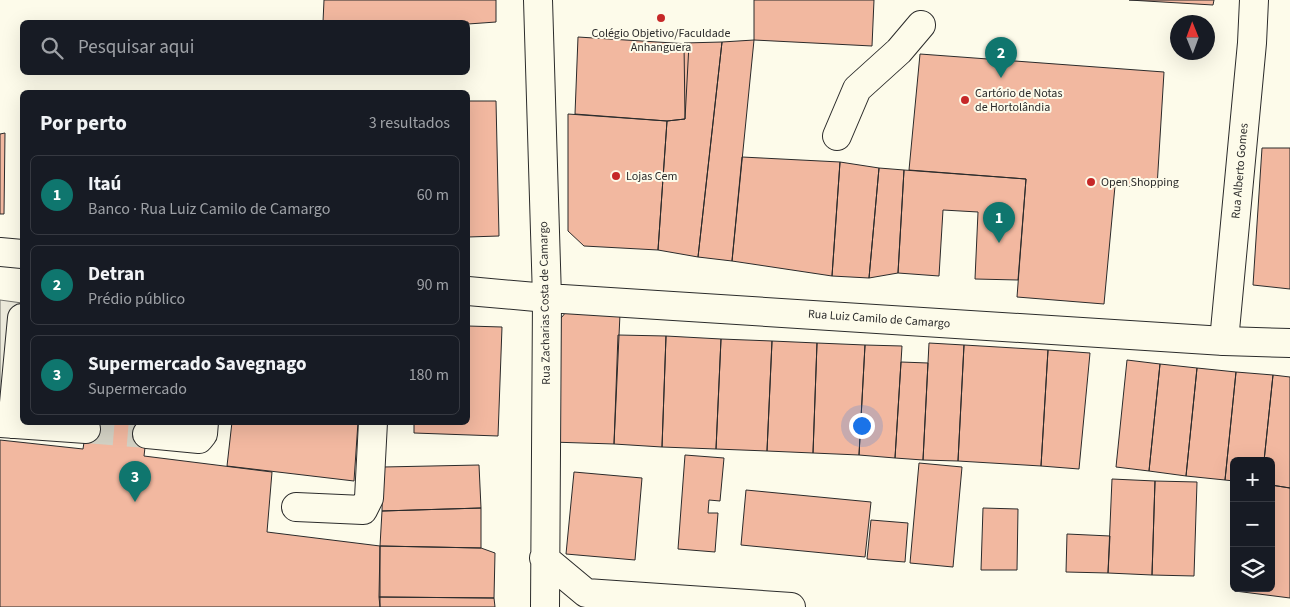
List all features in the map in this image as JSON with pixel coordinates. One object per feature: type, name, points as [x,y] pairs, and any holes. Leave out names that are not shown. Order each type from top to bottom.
[{"type":"main road","name":"Rua Zacharias Costa de Camargo","points":[[538,0],[547,298],[545,607]]},
{"type":"main road","name":"Rua Alberto Gomes","points":[[1224,341],[1252,43],[1254,0]]},
{"type":"main road","points":[[837,136],[857,89],[899,51],[921,25]]},
{"type":"main road","points":[[0,252],[20,254]]},
{"type":"main road","name":"Rua Luiz Camilo de Camargo","points":[[470,291],[547,298],[1224,341],[1290,343]]},
{"type":"main road","points":[[20,331],[6,423],[20,424]]},
{"type":"main road","points":[[38,425],[86,428]]},
{"type":"main road","points":[[147,434],[199,439],[203,434],[204,425]]},
{"type":"main road","points":[[296,507],[363,510],[369,498],[373,425]]},
{"type":"main road","points":[[544,558],[581,600],[791,607]]},
{"type":"shaded area","points":[[0,300],[20,303],[20,423],[0,435]]},
{"type":"building","points":[[324,0],[496,0],[496,22],[470,24],[470,20],[323,20]]},
{"type":"building","points":[[754,0],[874,0],[872,46],[754,40]]},
{"type":"building","points":[[1129,0],[1214,0],[1213,5]]},
{"type":"building","points":[[578,37],[689,44],[685,119],[667,121],[575,114]]},
{"type":"building","points":[[754,40],[732,261],[698,257],[722,42]]},
{"type":"building","points":[[722,42],[698,257],[658,250],[667,121],[685,119],[684,43]]},
{"type":"building","name":"Open Shopping","points":[[920,54],[1164,72],[1157,187],[1115,186],[1104,304],[1017,297],[1026,179],[909,170]]},
{"type":"building","points":[[470,101],[496,101],[499,236],[470,237]]},
{"type":"building","name":"Lojas Cem","points":[[568,114],[667,121],[658,250],[584,246],[568,231]]},
{"type":"building","points":[[5,133],[4,214],[0,214],[0,134]]},
{"type":"building","points":[[1262,148],[1290,148],[1290,289],[1253,285]]},
{"type":"building","points":[[742,157],[840,162],[832,276],[732,261]]},
{"type":"building","points":[[840,162],[879,168],[869,278],[832,276]]},
{"type":"building","points":[[879,168],[904,170],[898,273],[869,278]]},
{"type":"building","points":[[904,170],[1026,179],[1018,280],[975,279],[978,212],[943,210],[939,276],[898,273]]},
{"type":"building","points":[[566,312],[620,314],[614,444],[551,442],[557,323]]},
{"type":"building","points":[[470,326],[502,327],[498,436],[414,433],[414,425],[470,425]]},
{"type":"building","points":[[618,335],[666,336],[662,447],[614,444]]},
{"type":"building","points":[[666,336],[721,339],[716,449],[662,447]]},
{"type":"building","points":[[721,339],[772,341],[767,451],[716,449]]},
{"type":"building","points":[[772,341],[817,343],[813,453],[767,451]]},
{"type":"building","points":[[817,343],[865,345],[859,455],[813,453]]},
{"type":"building","points":[[929,343],[964,345],[958,461],[923,460]]},
{"type":"building","points":[[865,345],[902,346],[895,458],[859,455]]},
{"type":"building","points":[[964,345],[1048,350],[1041,466],[958,461]]},
{"type":"building","points":[[1048,350],[1090,353],[1079,469],[1041,466]]},
{"type":"building","points":[[1127,360],[1160,364],[1149,471],[1116,467]]},
{"type":"building","points":[[901,362],[928,363],[923,460],[895,458]]},
{"type":"building","points":[[1160,364],[1197,368],[1186,476],[1149,471]]},
{"type":"building","points":[[1197,368],[1236,372],[1225,480],[1186,476]]},
{"type":"building","points":[[1236,372],[1273,375],[1264,457],[1230,457],[1230,481],[1225,480]]},
{"type":"building","points":[[1273,375],[1290,377],[1290,488],[1275,486],[1275,457],[1264,457]]},
{"type":"building","points":[[87,425],[148,425],[144,456],[272,472],[267,532],[380,546],[380,607],[0,607],[0,440],[83,449]]},
{"type":"building","points":[[232,425],[358,425],[354,481],[227,466]]},
{"type":"building","points":[[685,455],[724,458],[720,501],[709,500],[708,513],[718,513],[715,552],[678,549]]},
{"type":"building","points":[[919,463],[962,467],[953,567],[910,563]]},
{"type":"building","points":[[479,465],[481,508],[382,511],[383,467]]},
{"type":"building","points":[[574,472],[642,478],[635,560],[566,554]]},
{"type":"building","points":[[1112,479],[1155,481],[1152,575],[1108,573]]},
{"type":"building","points":[[1155,481],[1197,482],[1194,576],[1152,575]]},
{"type":"building","points":[[1275,486],[1290,488],[1290,598],[1243,592],[1275,592]]},
{"type":"building","points":[[746,490],[871,502],[865,557],[741,545]]},
{"type":"building","points":[[481,508],[481,548],[380,546],[382,511]]},
{"type":"building","points":[[983,508],[1018,509],[1017,570],[981,570]]},
{"type":"building","points":[[871,520],[908,523],[905,562],[867,559]]},
{"type":"building","points":[[1067,534],[1110,536],[1108,573],[1066,572]]},
{"type":"building","points":[[380,546],[481,548],[495,553],[494,598],[379,597]]},
{"type":"building","points":[[379,597],[494,598],[495,607],[380,607]]},
{"type":"tunnel","points":[[86,429],[147,434]]},
{"type":"place","name":"Colégio Objetivo/Faculdade Anhanguera","points":[[661,18]]},
{"type":"place","name":"Detran","points":[[1001,78]]},
{"type":"place","name":"Cartório de Notas de Hortolândia","points":[[965,100]]},
{"type":"place","name":"Lojas Cem","points":[[616,176]]},
{"type":"place","name":"Open Shopping","points":[[1091,182]]},
{"type":"place","name":"Itaú","points":[[999,243]]},
{"type":"place","name":"Supermercado Savegnago","points":[[135,502]]}]
